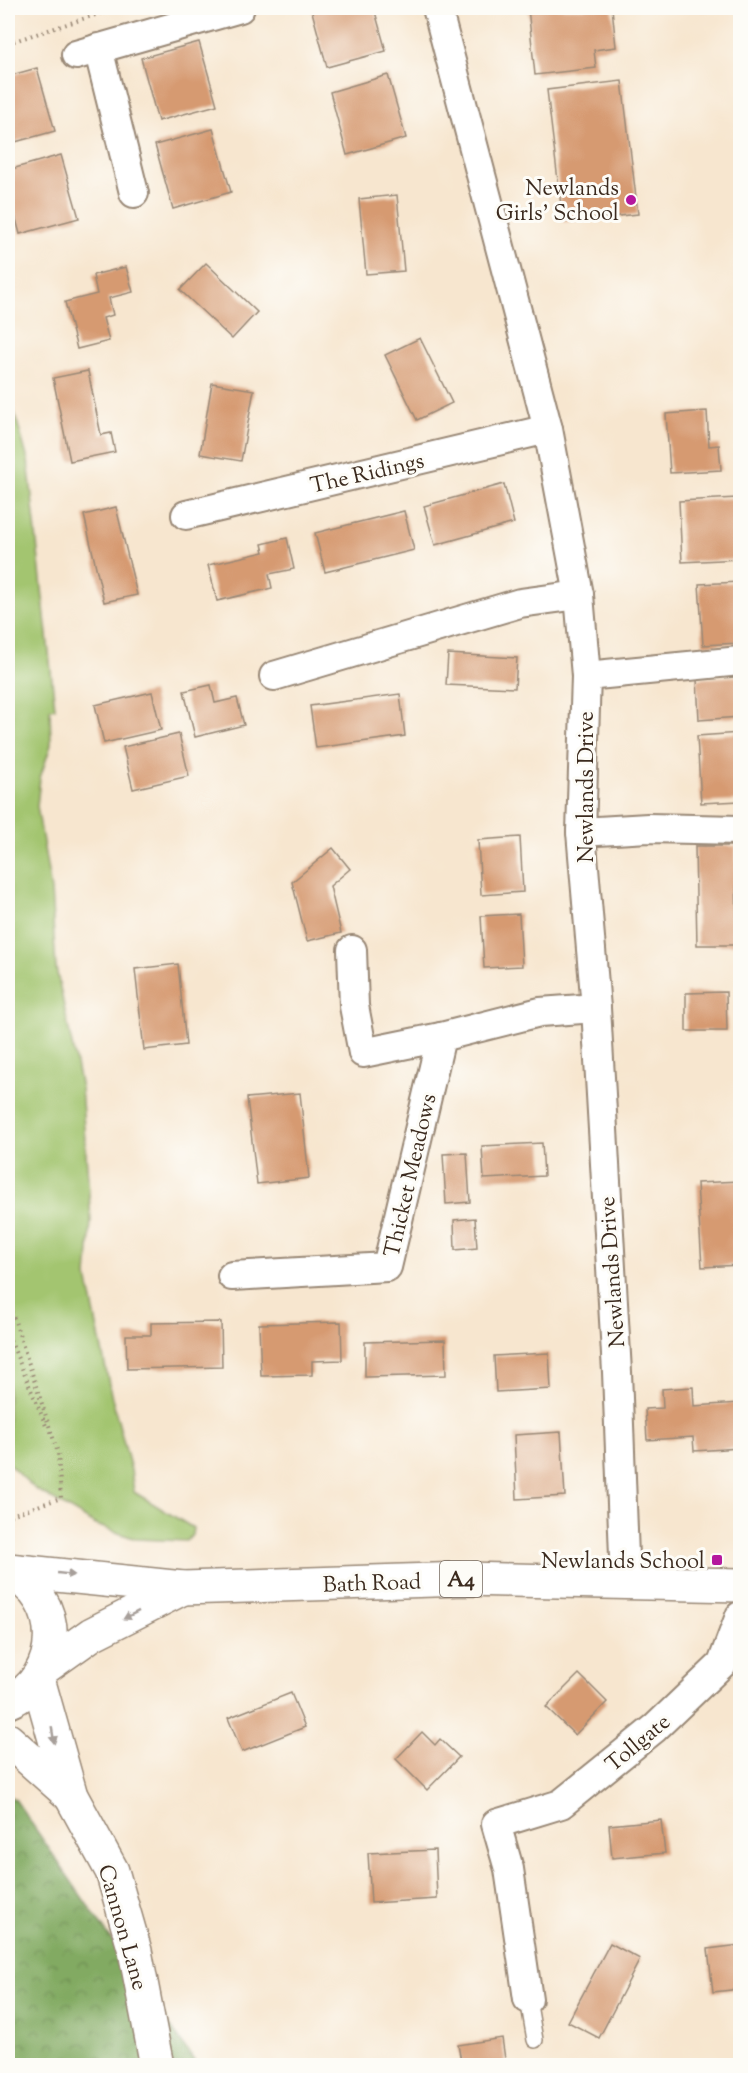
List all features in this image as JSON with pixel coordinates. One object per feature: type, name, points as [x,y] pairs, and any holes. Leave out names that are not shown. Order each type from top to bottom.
[{"type":"main road","name":"Bath Road","points":[[8,1571],[66,1574],[183,1588],[465,1579],[741,1585]]},
{"type":"main road","points":[[8,1571],[33,1590],[47,1614],[51,1641],[41,1674]]},
{"type":"main road","name":"Bath Road","points":[[8,1702],[21,1695],[41,1674],[92,1634],[183,1588]]},
{"type":"main road","name":"Cannon Lane","points":[[41,1674],[71,1796],[112,1872],[135,1951],[156,2066]]},
{"type":"main road","name":"Cannon Lane","points":[[8,1740],[71,1796]]},
{"type":"street","points":[[134,193],[87,51],[240,8]]},
{"type":"street","name":"Newlands Drive","points":[[437,8],[548,429],[579,595],[586,676],[581,832],[596,1008],[617,1372],[625,1583]]},
{"type":"street","name":"The Ridings","points":[[186,515],[548,429]]},
{"type":"street","points":[[274,676],[520,603],[579,595]]},
{"type":"street","points":[[586,676],[741,660]]},
{"type":"street","points":[[581,832],[648,828],[741,830]]},
{"type":"street","points":[[352,950],[354,1006],[363,1053],[441,1037],[540,1012],[596,1008]]},
{"type":"street","name":"Thicket Meadows","points":[[232,1275],[387,1267],[441,1037]]},
{"type":"street","name":"Tollgate","points":[[528,1999],[509,1869],[496,1824],[561,1804],[655,1728],[722,1664],[741,1616]]},
{"type":"lane","points":[[528,1999],[535,2040]]},
{"type":"path","points":[[8,43],[117,8]]},
{"type":"path","points":[[8,1300],[58,1453],[61,1498],[8,1516]]},
{"type":"path","points":[[8,1335],[58,1453]]},
{"type":"green space","points":[[8,390],[28,460],[55,708],[50,709],[51,745],[40,778],[37,806],[51,890],[56,968],[81,1088],[91,1220],[87,1277],[134,1492],[193,1528],[192,1535],[187,1541],[136,1539],[96,1525],[35,1489],[8,1463]]},
{"type":"green space","points":[[8,1796],[15,1799],[197,2065],[8,2065]]},
{"type":"building","points":[[311,8],[374,8],[386,51],[327,67]]},
{"type":"building","points":[[528,8],[612,8],[616,47],[594,50],[596,68],[535,75]]},
{"type":"building","points":[[700,8],[720,8],[720,9],[701,11]]},
{"type":"building","points":[[199,42],[217,105],[158,121],[141,58]]},
{"type":"building","points":[[37,68],[55,131],[8,144],[8,76]]},
{"type":"building","points":[[388,75],[406,138],[347,155],[330,92]]},
{"type":"building","points":[[622,81],[638,214],[563,222],[547,90]]},
{"type":"building","points":[[213,129],[231,192],[173,209],[155,145]]},
{"type":"building","points":[[61,155],[79,218],[20,234],[8,189],[8,170]]},
{"type":"building","points":[[397,195],[404,271],[366,274],[359,199]]},
{"type":"building","points":[[206,263],[257,312],[232,339],[180,290]]},
{"type":"building","points":[[126,267],[133,292],[109,298],[113,315],[103,318],[109,341],[77,349],[65,302],[97,294],[93,275]]},
{"type":"building","points":[[420,338],[452,403],[417,420],[385,355]]},
{"type":"building","points":[[88,371],[101,435],[111,433],[115,452],[70,461],[53,378]]},
{"type":"building","points":[[212,383],[254,390],[241,461],[200,454]]},
{"type":"building","points":[[707,411],[709,446],[719,445],[721,470],[670,473],[666,414]]},
{"type":"building","points":[[504,484],[514,523],[435,545],[424,506]]},
{"type":"building","points":[[737,498],[740,559],[682,562],[679,501]]},
{"type":"building","points":[[116,507],[137,595],[104,602],[84,515]]},
{"type":"building","points":[[404,511],[414,550],[325,572],[315,533]]},
{"type":"building","points":[[287,538],[294,569],[269,574],[272,588],[217,601],[208,565],[264,552],[262,544]]},
{"type":"building","points":[[740,582],[740,643],[703,645],[699,584]]},
{"type":"building","points":[[448,654],[517,658],[515,688],[446,685]]},
{"type":"building","points":[[740,676],[740,717],[699,720],[697,679]]},
{"type":"building","points":[[211,685],[215,703],[237,698],[244,725],[195,737],[184,691]]},
{"type":"building","points":[[152,692],[161,730],[104,743],[95,705]]},
{"type":"building","points":[[400,694],[405,736],[316,748],[310,706]]},
{"type":"building","points":[[740,733],[740,801],[701,803],[697,736]]},
{"type":"building","points":[[179,734],[189,776],[133,789],[123,747]]},
{"type":"building","points":[[520,837],[523,892],[481,895],[478,840]]},
{"type":"building","points":[[695,846],[736,846],[737,945],[697,945]]},
{"type":"building","points":[[333,848],[350,869],[330,886],[341,933],[307,941],[292,882]]},
{"type":"building","points":[[519,914],[522,966],[484,968],[481,916]]},
{"type":"building","points":[[178,964],[186,1045],[144,1050],[135,969]]},
{"type":"building","points":[[726,992],[727,1031],[686,1031],[686,993]]},
{"type":"building","points":[[300,1093],[309,1178],[257,1184],[247,1098]]},
{"type":"building","points":[[542,1143],[544,1176],[484,1179],[482,1146]]},
{"type":"building","points":[[467,1153],[470,1202],[446,1204],[443,1154]]},
{"type":"building","points":[[740,1181],[740,1265],[702,1267],[697,1183]]},
{"type":"building","points":[[475,1218],[477,1248],[455,1250],[454,1220]]},
{"type":"building","points":[[221,1322],[222,1367],[127,1369],[126,1335],[151,1335],[151,1323]]},
{"type":"building","points":[[341,1322],[342,1360],[312,1361],[312,1375],[261,1376],[259,1324]]},
{"type":"building","points":[[445,1340],[446,1375],[365,1377],[365,1342]]},
{"type":"building","points":[[549,1353],[551,1389],[496,1392],[494,1356]]},
{"type":"building","points":[[693,1387],[694,1406],[740,1403],[740,1448],[694,1451],[693,1437],[647,1440],[645,1409],[663,1408],[662,1389]]},
{"type":"building","points":[[561,1432],[565,1496],[517,1499],[514,1435]]},
{"type":"building","points":[[579,1674],[607,1702],[575,1735],[546,1707]]},
{"type":"building","points":[[291,1693],[305,1727],[242,1752],[228,1718]]},
{"type":"building","points":[[422,1732],[435,1745],[440,1739],[459,1757],[427,1790],[396,1759]]},
{"type":"building","points":[[661,1820],[665,1853],[612,1858],[609,1825]]},
{"type":"building","points":[[435,1850],[437,1899],[371,1903],[368,1853]]},
{"type":"building","points":[[610,1943],[640,1959],[599,2038],[568,2022]]},
{"type":"building","points":[[740,1945],[740,1989],[713,1992],[708,1949]]},
{"type":"building","points":[[502,2038],[506,2066],[462,2066],[458,2045]]},
{"type":"place","name":"Newlands Girls' School","points":[[631,200]]},
{"type":"place","name":"Newlands School","points":[[717,1560]]}]
